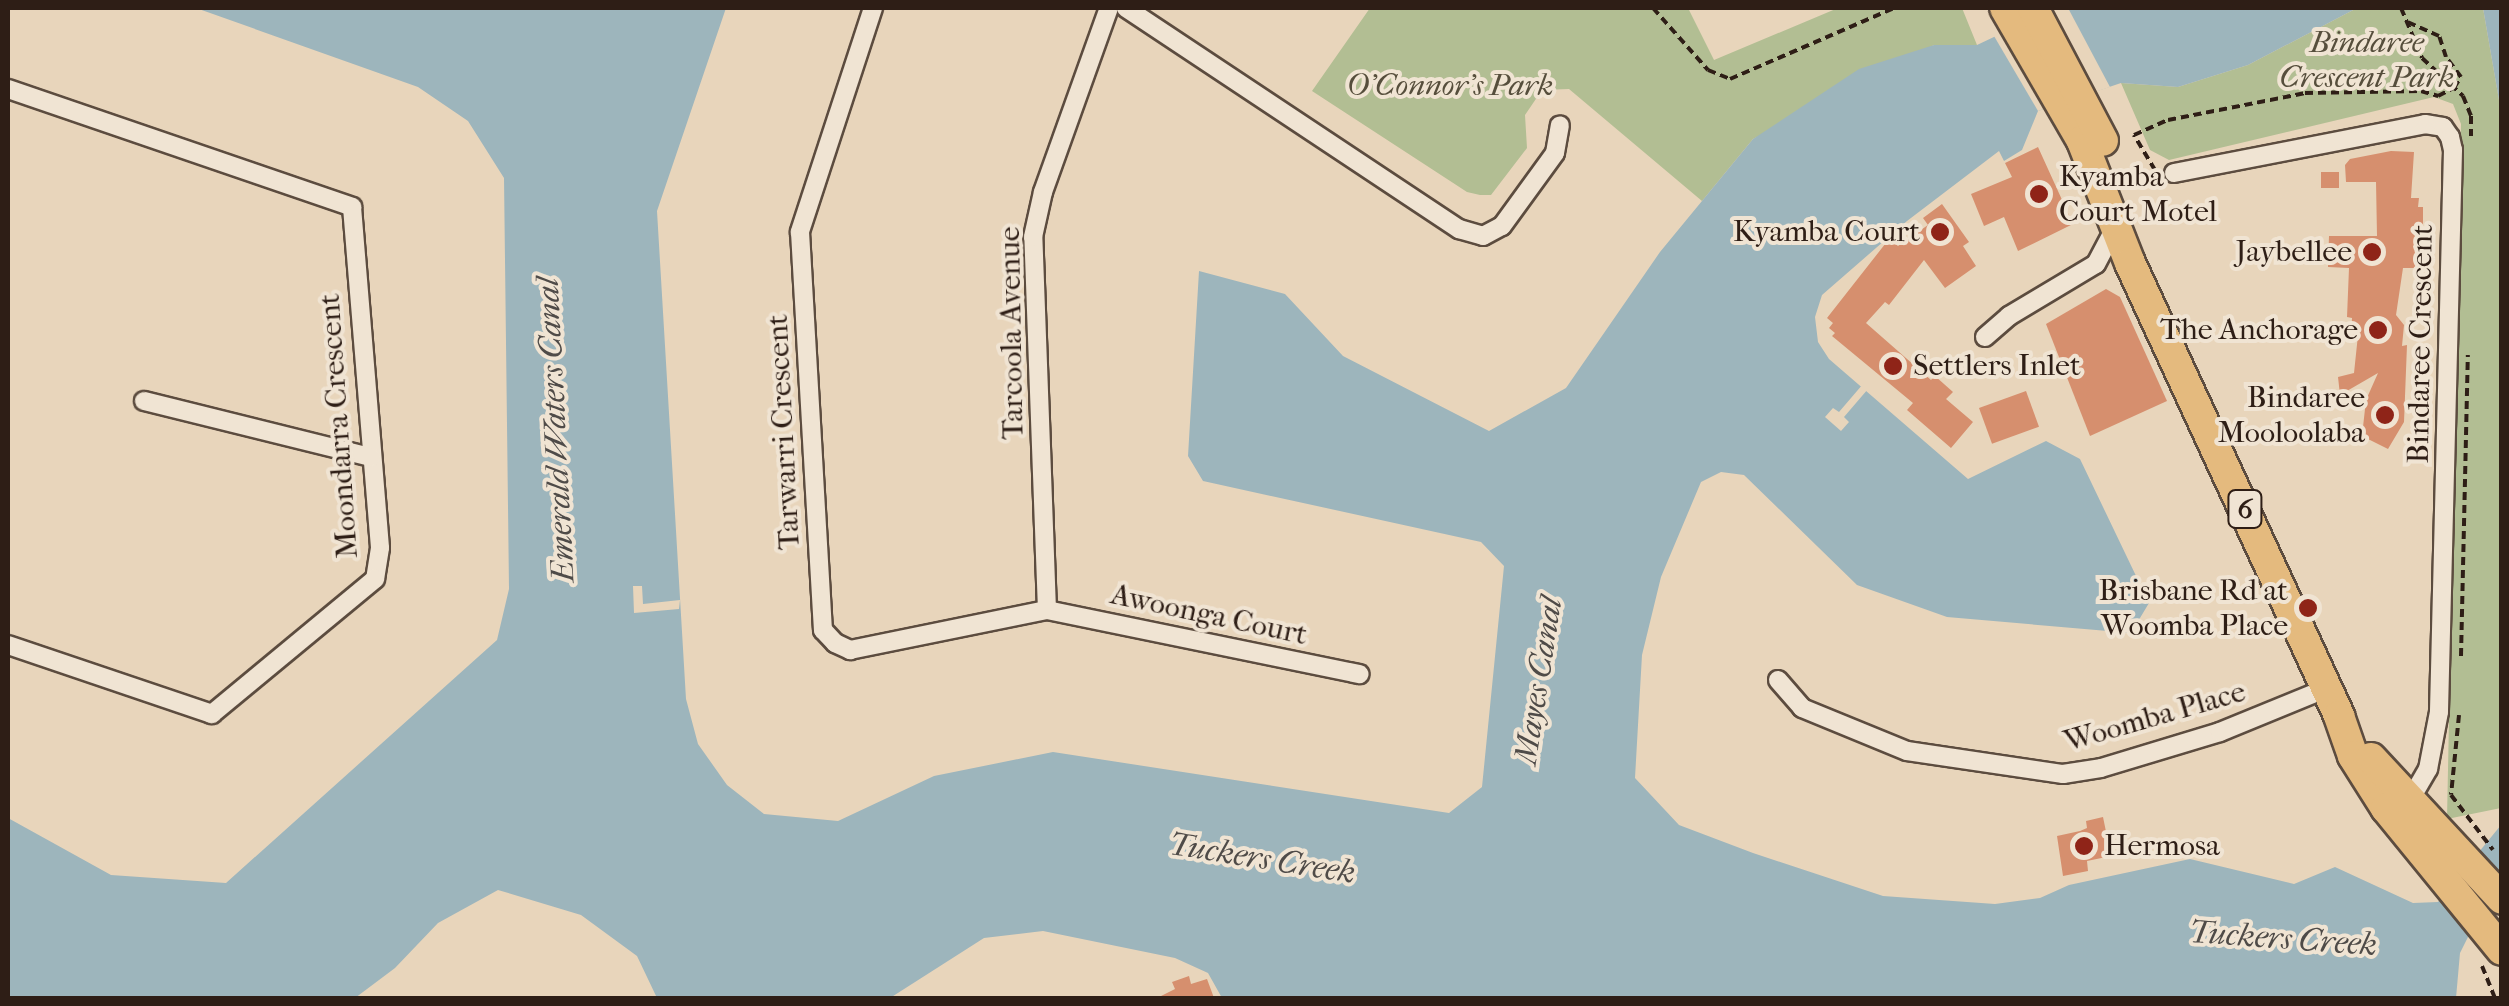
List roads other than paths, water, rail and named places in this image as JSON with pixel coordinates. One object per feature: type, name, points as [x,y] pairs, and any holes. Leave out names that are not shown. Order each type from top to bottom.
[{"type":"main road","name":"6","points":[[2023,14],[2076,104],[2126,203],[2146,293],[2353,756],[2386,808],[2407,832],[2502,898]]},
{"type":"main road","points":[[2076,104],[2116,222],[2146,293]]},
{"type":"main road","name":"6","points":[[2332,703],[2410,800],[2458,869],[2490,949]]},
{"type":"street","name":"Tarwarri Crescent","points":[[873,8],[800,232],[823,630],[836,644],[850,650],[1048,610]]},
{"type":"street","name":"Tarcoola Avenue","points":[[1048,610],[1033,237],[1043,192],[1109,8]]},
{"type":"street","points":[[1126,8],[1459,228],[1483,236],[1502,226],[1555,153],[1560,125]]},
{"type":"street","name":"Moondarra Crescent","points":[[8,88],[352,207],[380,548],[375,579],[212,714],[8,645]]},
{"type":"street","name":"Bindaree Crescent","points":[[2167,175],[2426,124],[2442,127],[2450,137],[2454,150],[2438,712],[2428,769],[2404,811],[2407,832]]},
{"type":"street","points":[[1985,337],[2010,316],[2091,268],[2108,248],[2116,222]]},
{"type":"street","points":[[2091,268],[2120,272],[2146,293]]},
{"type":"street","points":[[144,401],[371,457]]},
{"type":"street","name":"Awoonga Court","points":[[1048,610],[1360,674]]},
{"type":"street","name":"Woomba Place","points":[[1778,680],[1802,708],[1907,751],[2063,774],[2101,768],[2332,703]]},
{"type":"water","points":[[196,8],[726,8],[657,211],[686,699],[698,744],[727,785],[764,814],[838,821],[934,776],[1053,752],[1449,813],[1482,787],[1504,566],[1481,542],[1203,481],[1188,456],[1199,271],[1285,294],[1343,356],[1489,431],[1566,388],[1660,252],[1753,139],[1859,69],[1934,45],[1977,45],[2055,8],[2357,8],[2248,65],[2178,87],[2121,83],[2038,111],[2022,150],[2004,161],[1999,151],[1907,221],[1822,295],[1815,317],[1818,342],[1829,359],[1968,479],[2046,441],[2080,459],[2149,603],[2131,633],[1947,617],[1857,585],[1744,475],[1721,472],[1701,482],[1661,577],[1642,655],[1635,778],[1679,825],[1753,853],[1883,896],[1995,904],[2040,898],[2069,885],[2190,859],[2294,884],[2335,867],[2413,903],[2438,902],[2501,825],[2501,912],[2468,937],[2460,953],[2456,998],[1222,998],[1208,973],[1175,958],[1043,931],[984,938],[890,998],[657,998],[637,956],[581,915],[498,890],[438,923],[395,968],[355,998],[12,998],[8,996],[8,818],[111,875],[226,883],[497,640],[509,589],[504,178],[468,121],[418,87]]},
{"type":"water","points":[[2483,8],[2501,8],[2501,153],[2500,106]]},
{"type":"place","name":"Kyamba Court Motel","points":[[2039,194]]},
{"type":"place","name":"Kyamba Court","points":[[1940,232]]},
{"type":"place","name":"Jaybellee","points":[[2372,252]]},
{"type":"place","name":"The Anchorage","points":[[2378,330]]},
{"type":"place","name":"Settlers Inlet","points":[[1893,366]]},
{"type":"place","name":"Bindaree Mooloolaba","points":[[2385,415]]},
{"type":"place","name":"Brisbane Rd at Woomba Place","points":[[2308,608]]},
{"type":"place","name":"Hermosa","points":[[2084,846]]},
{"type":"park label","name":"Bindaree Crescent Park","points":[[2367,60]]},
{"type":"park label","name":"O'Connor's Park","points":[[1450,86]]},
{"type":"water label","name":"Emerald Waters Canal","points":[[556,430]]},
{"type":"water label","name":"Mayes Canal","points":[[1539,681]]},
{"type":"water label","name":"Tuckers Creek","points":[[1262,859]]},
{"type":"water label","name":"Tuckers Creek","points":[[2283,939]]}]
